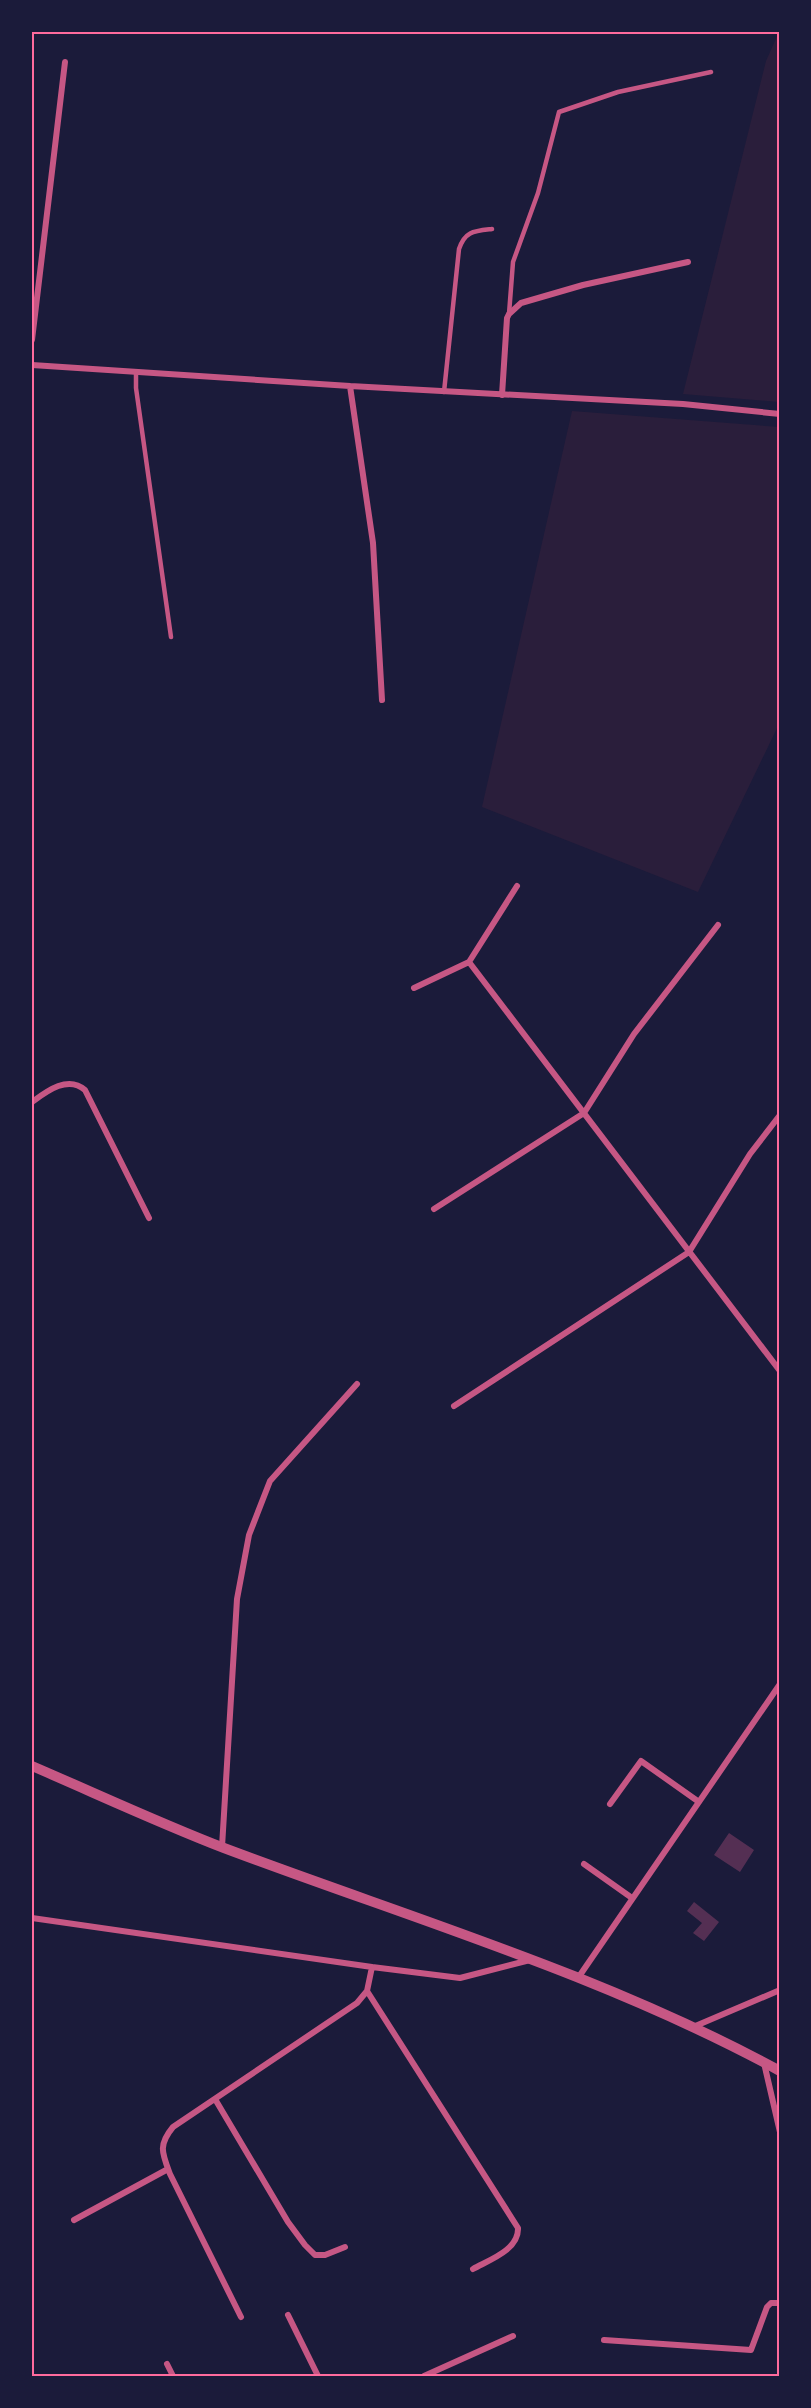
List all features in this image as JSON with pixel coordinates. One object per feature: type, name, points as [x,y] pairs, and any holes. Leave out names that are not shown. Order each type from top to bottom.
[{"type":"street","points":[[32,340],[65,62]]},
{"type":"street","points":[[502,395],[509,314],[521,303],[583,285],[688,262]]},
{"type":"street","points":[[32,365],[444,392],[683,404],[780,414]]},
{"type":"street","points":[[350,386],[373,543],[382,700]]},
{"type":"street","points":[[414,988],[470,962],[517,886]]},
{"type":"street","points":[[434,1209],[584,1113],[634,1034],[718,925]]},
{"type":"street","points":[[470,962],[780,1371]]},
{"type":"street","points":[[32,1102],[49,1090],[70,1082],[78,1084],[85,1090],[149,1218]]},
{"type":"street","points":[[454,1406],[689,1252],[750,1154],[780,1115]]},
{"type":"street","points":[[222,1847],[237,1599],[249,1535],[270,1481],[357,1384]]},
{"type":"street","points":[[577,1979],[780,1684]]},
{"type":"street","points":[[610,1804],[641,1761],[699,1802]]},
{"type":"street","points":[[32,1766],[222,1847],[531,1960],[693,2027],[780,2071]]},
{"type":"street","points":[[584,1864],[632,1898]]},
{"type":"street","points":[[32,1918],[372,1967],[460,1977],[531,1960]]},
{"type":"street","points":[[241,2317],[168,2169],[162,2153],[164,2138],[173,2127],[357,2003],[367,1991],[372,1967]]},
{"type":"street","points":[[693,2027],[780,1990]]},
{"type":"street","points":[[367,1991],[518,2228],[519,2235],[514,2246],[473,2269]]},
{"type":"street","points":[[764,2062],[780,2132]]},
{"type":"street","points":[[215,2099],[288,2222],[305,2246],[315,2254],[325,2254],[345,2247]]},
{"type":"street","points":[[74,2220],[168,2169]]},
{"type":"street","points":[[604,2340],[752,2350],[767,2307],[771,2303],[780,2303]]},
{"type":"street","points":[[288,2315],[318,2376]]},
{"type":"street","points":[[424,2376],[513,2337]]},
{"type":"street","points":[[167,2364],[173,2376]]},
{"type":"lane","points":[[509,314],[513,262],[538,192],[559,112],[618,92],[711,72]]},
{"type":"lane","points":[[444,392],[459,249],[463,238],[469,234],[492,230]]},
{"type":"lane","points":[[136,372],[136,388],[171,637]]},
{"type":"shaded area","points":[[779,32],[779,402],[683,394],[766,61]]},
{"type":"shaded area","points":[[572,411],[779,427],[779,724],[698,892],[482,807]]},
{"type":"building","points":[[729,1833],[754,1850],[740,1872],[714,1855]]},
{"type":"building","points":[[694,1902],[719,1922],[704,1941],[693,1933],[702,1923],[687,1911]]}]
